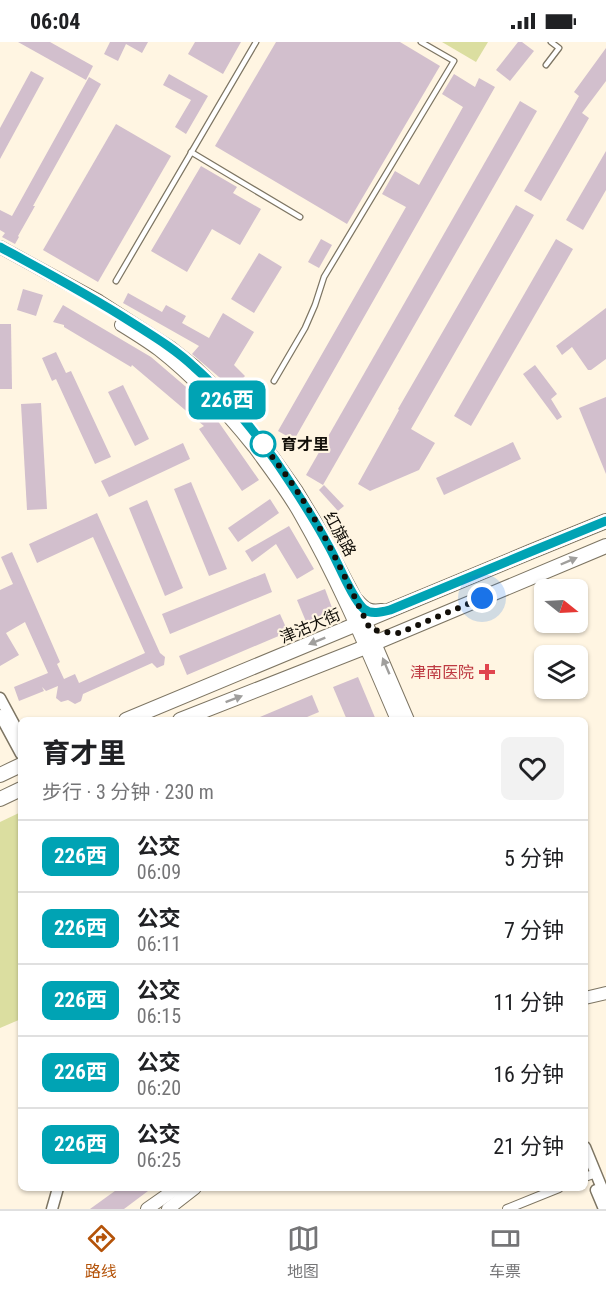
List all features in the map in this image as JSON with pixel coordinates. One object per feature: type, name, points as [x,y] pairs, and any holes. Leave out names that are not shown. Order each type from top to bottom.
[{"type":"main road","name":"红旗路","points":[[0,247],[99,302],[142,329],[170,347],[212,383],[228,400],[297,491],[330,547],[352,603]]},
{"type":"main road","name":"红旗路","points":[[0,256],[94,308],[157,348],[208,393],[239,429],[283,487],[352,603],[363,624],[396,717]]},
{"type":"main road","name":"津沽大街","points":[[133,717],[363,624],[390,610],[606,521]]},
{"type":"main road","points":[[188,717],[370,645],[606,546]]},
{"type":"main road","points":[[352,603],[369,612],[390,610]]},
{"type":"main road","points":[[363,624],[384,632],[399,633]]},
{"type":"main road","name":"红旗路","points":[[370,645],[406,717]]},
{"type":"main road","points":[[0,775],[18,766]]},
{"type":"main road","points":[[0,799],[18,790]]},
{"type":"main road","points":[[588,989],[606,986]]},
{"type":"main road","points":[[588,997],[606,993]]},
{"type":"main road","points":[[147,1209],[173,1191]]},
{"type":"main road","points":[[176,1206],[192,1191]]},
{"type":"street","points":[[0,698],[18,731]]},
{"type":"street","points":[[0,715],[18,748]]},
{"type":"street","points":[[590,1175],[606,1198]]},
{"type":"street","points":[[590,1175],[603,1209]]},
{"type":"street","points":[[52,1209],[57,1191]]},
{"type":"street","points":[[507,1209],[551,1191]]},
{"type":"lane","points":[[116,281],[256,42]]},
{"type":"lane","points":[[274,381],[305,328],[324,277],[453,61],[421,42]]},
{"type":"lane","points":[[546,65],[559,48],[551,42]]},
{"type":"lane","points":[[191,152],[300,217]]},
{"type":"green space","points":[[442,42],[488,42],[476,62]]},
{"type":"green space","points":[[18,813],[18,1020],[0,1028],[0,822]]},
{"type":"building","points":[[18,42],[50,42],[93,66],[86,80]]},
{"type":"building","points":[[110,42],[148,42],[142,53],[126,44],[118,61],[104,54]]},
{"type":"building","points":[[195,42],[241,42],[223,74],[188,54]]},
{"type":"building","points":[[276,42],[400,42],[440,66],[347,224],[215,146]]},
{"type":"building","points":[[518,42],[522,42],[534,51],[510,81],[496,70]]},
{"type":"building","points":[[606,48],[606,81],[582,113],[589,118],[541,201],[524,191],[579,96],[574,92]]},
{"type":"building","points":[[31,71],[44,78],[0,159],[0,128]]},
{"type":"building","points":[[169,74],[208,96],[186,134],[175,127],[191,100],[163,85]]},
{"type":"building","points":[[454,74],[475,87],[479,78],[495,87],[294,440],[278,431],[406,207],[382,194],[395,171],[419,185],[463,107],[442,94]]},
{"type":"building","points":[[89,77],[101,84],[33,206],[35,206],[15,244],[2,237],[5,233],[0,230],[0,210],[12,216]]},
{"type":"building","points":[[520,101],[537,111],[323,485],[306,475]]},
{"type":"building","points":[[116,124],[171,156],[98,282],[43,250]]},
{"type":"building","points":[[606,151],[606,190],[583,230],[566,220]]},
{"type":"building","points":[[201,166],[237,187],[233,193],[261,209],[240,245],[212,229],[187,272],[151,251]]},
{"type":"building","points":[[516,205],[534,215],[411,429],[435,443],[419,470],[370,491],[358,484],[398,409]]},
{"type":"building","points":[[321,239],[332,245],[319,268],[308,262]]},
{"type":"building","points":[[556,239],[573,249],[471,426],[454,416]]},
{"type":"building","points":[[259,253],[282,267],[254,313],[231,299]]},
{"type":"building","points":[[23,289],[43,295],[36,316],[17,310]]},
{"type":"building","points":[[128,293],[162,312],[166,305],[186,316],[182,323],[209,338],[223,313],[254,332],[234,365],[245,376],[233,389],[192,354],[199,346],[123,303]]},
{"type":"building","points":[[63,305],[151,357],[206,404],[259,480],[242,491],[199,429],[204,426],[132,365],[131,367],[64,325],[53,322]]},
{"type":"building","points":[[606,308],[606,359],[588,370],[572,347],[562,355],[556,346]]},
{"type":"building","points":[[0,324],[11,324],[12,389],[0,389]]},
{"type":"building","points":[[56,352],[66,373],[71,371],[111,457],[95,464],[56,379],[52,381],[42,358]]},
{"type":"building","points":[[535,365],[557,394],[551,399],[562,417],[557,420],[523,374]]},
{"type":"building","points":[[123,385],[149,439],[135,446],[108,392]]},
{"type":"building","points":[[606,397],[606,474],[579,408]]},
{"type":"building","points":[[41,403],[47,509],[27,510],[21,404]]},
{"type":"building","points":[[513,442],[521,459],[444,495],[436,478]]},
{"type":"building","points":[[183,443],[190,459],[109,497],[101,481]]},
{"type":"building","points":[[191,482],[227,569],[209,576],[174,489]]},
{"type":"building","points":[[324,485],[344,506],[338,511],[319,490]]},
{"type":"building","points":[[270,499],[279,513],[238,542],[228,528]]},
{"type":"building","points":[[147,500],[183,588],[165,596],[129,508]]},
{"type":"building","points":[[97,513],[160,653],[165,657],[164,665],[157,668],[152,663],[83,694],[81,701],[75,704],[68,700],[61,702],[56,698],[58,686],[46,691],[42,687],[44,691],[19,701],[14,687],[48,673],[25,622],[6,633],[19,655],[0,666],[0,590],[13,584],[1,557],[12,552],[60,662],[57,664],[64,679],[75,674],[79,683],[145,653],[93,537],[37,563],[29,544]]},
{"type":"building","points":[[289,526],[314,569],[297,579],[276,544],[252,562],[245,551]]},
{"type":"building","points":[[265,573],[272,592],[170,634],[162,614]]},
{"type":"building","points":[[325,589],[334,613],[307,624],[297,600]]},
{"type":"building","points":[[280,614],[288,632],[187,675],[179,656]]},
{"type":"building","points":[[358,677],[375,717],[346,717],[333,687]]},
{"type":"building","points":[[312,695],[319,712],[307,717],[260,717]]},
{"type":"building","points":[[115,1191],[148,1191],[124,1209],[90,1209]]},
{"type":"bus line","name":"226西","points":[[0,247],[99,302],[142,329],[170,347],[212,383],[228,400],[297,491],[330,547],[357,601],[366,610],[373,612],[390,610],[606,521]]},
{"type":"place","name":"育才里","points":[[263,444]]},
{"type":"place","name":"津南医院","points":[[487,672]]},
{"type":"route","points":[[263,444],[261,442],[297,491],[315,521],[370,629],[399,633],[482,598]]}]
